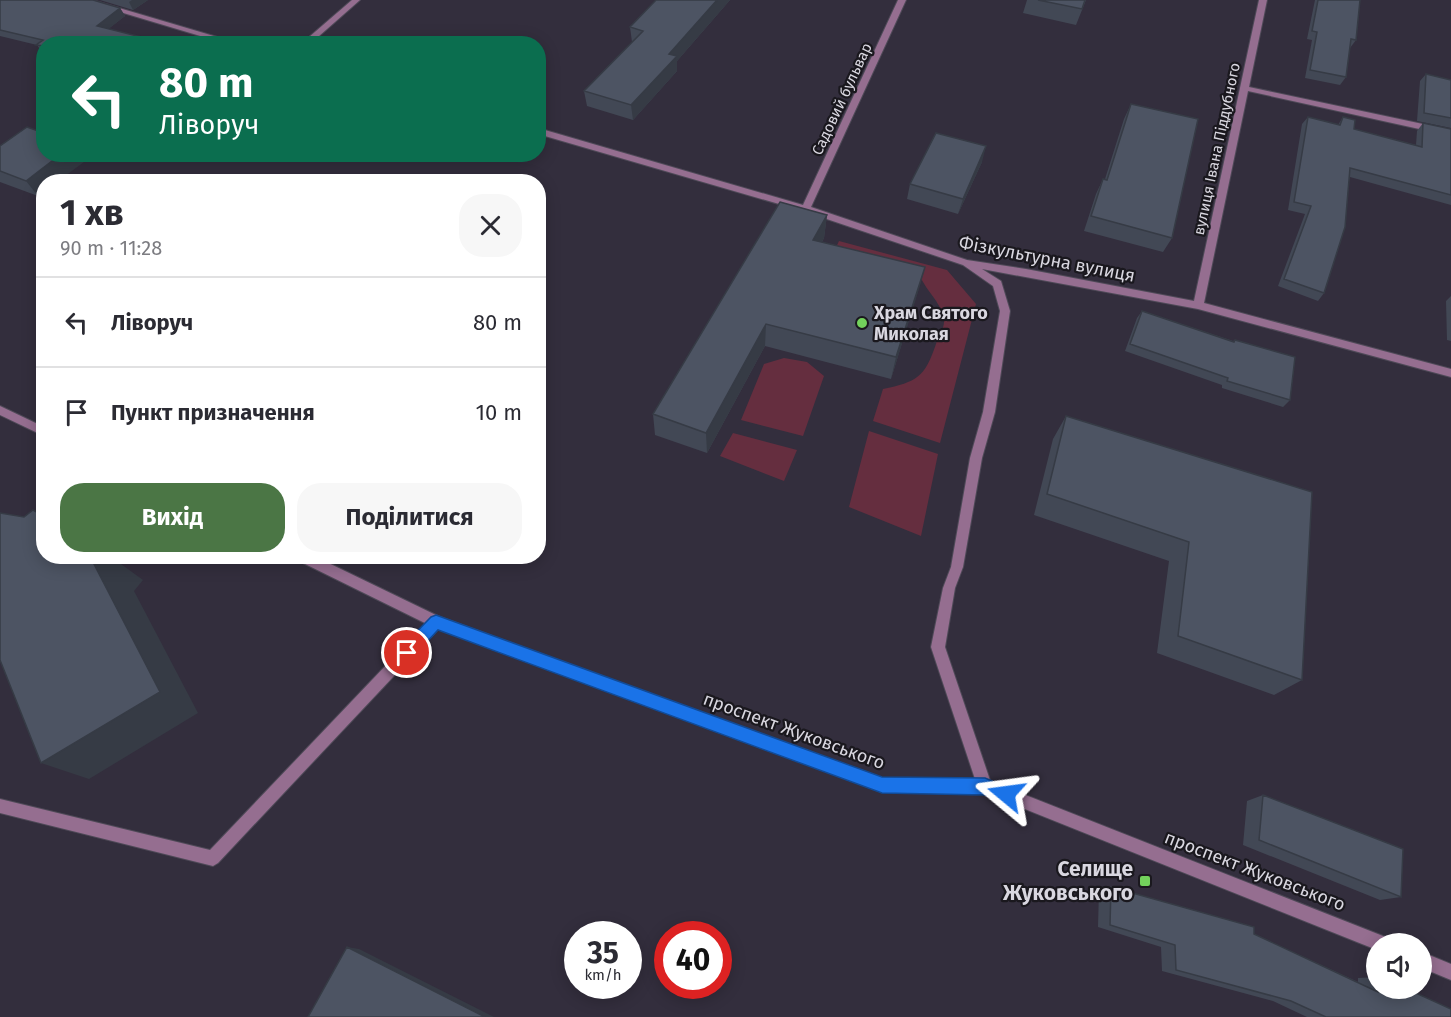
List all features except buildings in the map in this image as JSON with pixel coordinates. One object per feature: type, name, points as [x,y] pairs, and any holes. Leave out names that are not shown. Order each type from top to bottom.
[{"type":"street","points":[[84,0],[209,36]]},
{"type":"street","points":[[314,36],[356,0]]},
{"type":"street","name":"Садовий бульвар","points":[[806,209],[902,0]]},
{"type":"street","name":"вулиця Івана Піддубного","points":[[1198,304],[1263,0]]},
{"type":"street","points":[[1244,88],[1451,133]]},
{"type":"street","name":"Фізкультурна вулиця","points":[[546,133],[806,209],[966,263],[1198,304],[1451,374]]},
{"type":"street","points":[[966,263],[998,284],[1005,311],[989,412],[976,458],[957,567],[949,588],[938,647],[985,786]]},
{"type":"street","points":[[0,410],[36,428]]},
{"type":"street","name":"проспект Жуковського","points":[[317,564],[436,622],[882,785],[985,786],[1366,937]]},
{"type":"street","points":[[0,806],[213,858],[436,622]]},
{"type":"street","points":[[1432,964],[1451,972]]},
{"type":"shaded area","points":[[839,241],[947,270],[976,304],[940,443],[873,421],[883,389],[912,380],[928,364],[944,324],[938,304],[920,276],[828,265]]},
{"type":"shaded area","points":[[784,358],[807,362],[824,376],[803,436],[741,420],[764,364]]},
{"type":"shaded area","points":[[869,431],[938,454],[921,536],[849,507]]},
{"type":"shaded area","points":[[733,433],[797,450],[784,481],[720,456]]},
{"type":"place","name":"Храм Святого Миколая","points":[[862,323]]},
{"type":"place","name":"Селище Жуковського","points":[[1145,881]]},
{"type":"route","points":[[407,653],[436,622],[882,785],[985,786],[1006,794]]}]
